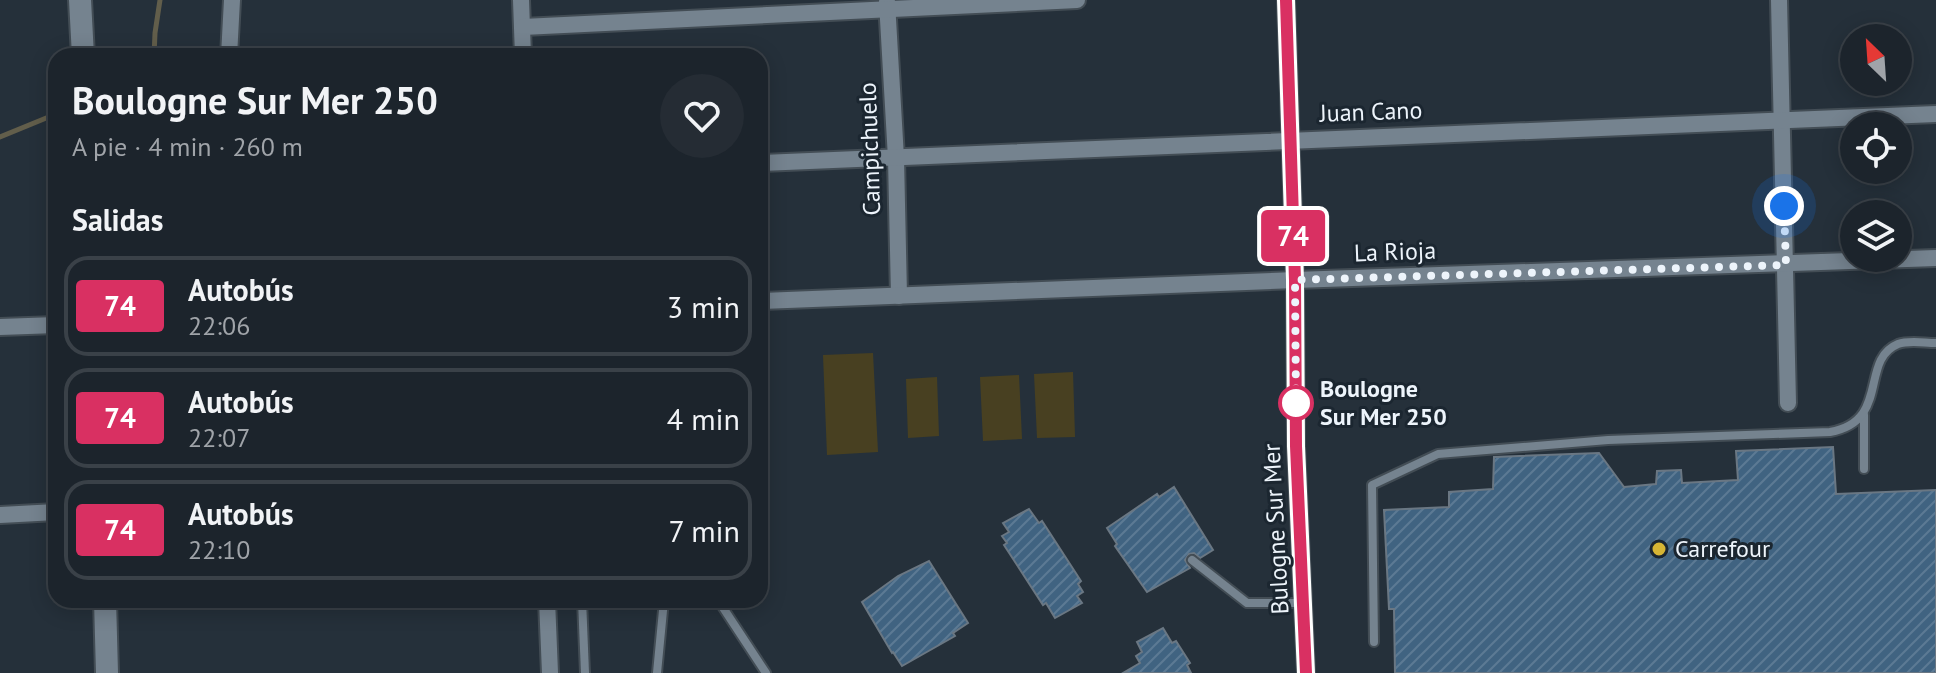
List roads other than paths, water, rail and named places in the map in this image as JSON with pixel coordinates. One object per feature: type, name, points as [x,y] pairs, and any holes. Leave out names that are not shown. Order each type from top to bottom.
[{"type":"main road","points":[[80,0],[83,48]]},
{"type":"main road","points":[[105,608],[107,673]]},
{"type":"street","points":[[229,48],[232,0]]},
{"type":"street","points":[[521,0],[523,48]]},
{"type":"street","points":[[523,27],[887,5],[1077,0]]},
{"type":"street","name":"Bulogne Sur Mer","points":[[1286,0],[1295,280],[1296,446],[1306,673]]},
{"type":"street","points":[[1779,0],[1788,403]]},
{"type":"street","name":"Campichuelo","points":[[887,5],[896,158],[899,296]]},
{"type":"street","name":"Juan Cano","points":[[768,163],[1936,114]]},
{"type":"street","name":"La Rioja","points":[[768,301],[1936,258]]},
{"type":"street","points":[[0,327],[48,325]]},
{"type":"street","points":[[0,515],[48,512]]},
{"type":"street","points":[[547,608],[550,673]]},
{"type":"lane","points":[[1864,469],[1864,415],[1883,358],[1890,349],[1901,343],[1936,343]]},
{"type":"lane","points":[[1374,642],[1372,485],[1425,460],[1438,454],[1608,440],[1830,432],[1847,429],[1864,415]]},
{"type":"lane","points":[[1192,560],[1247,603],[1304,603]]},
{"type":"lane","points":[[582,608],[585,673]]},
{"type":"lane","points":[[657,673],[663,608]]},
{"type":"lane","points":[[723,608],[766,673]]},
{"type":"waterway","points":[[154,48],[160,0]]},
{"type":"waterway","points":[[0,137],[48,117]]},
{"type":"place","name":"Boulogne Sur Mer 250","points":[[1296,403]]},
{"type":"place","name":"Carrefour","points":[[1659,549]]}]
